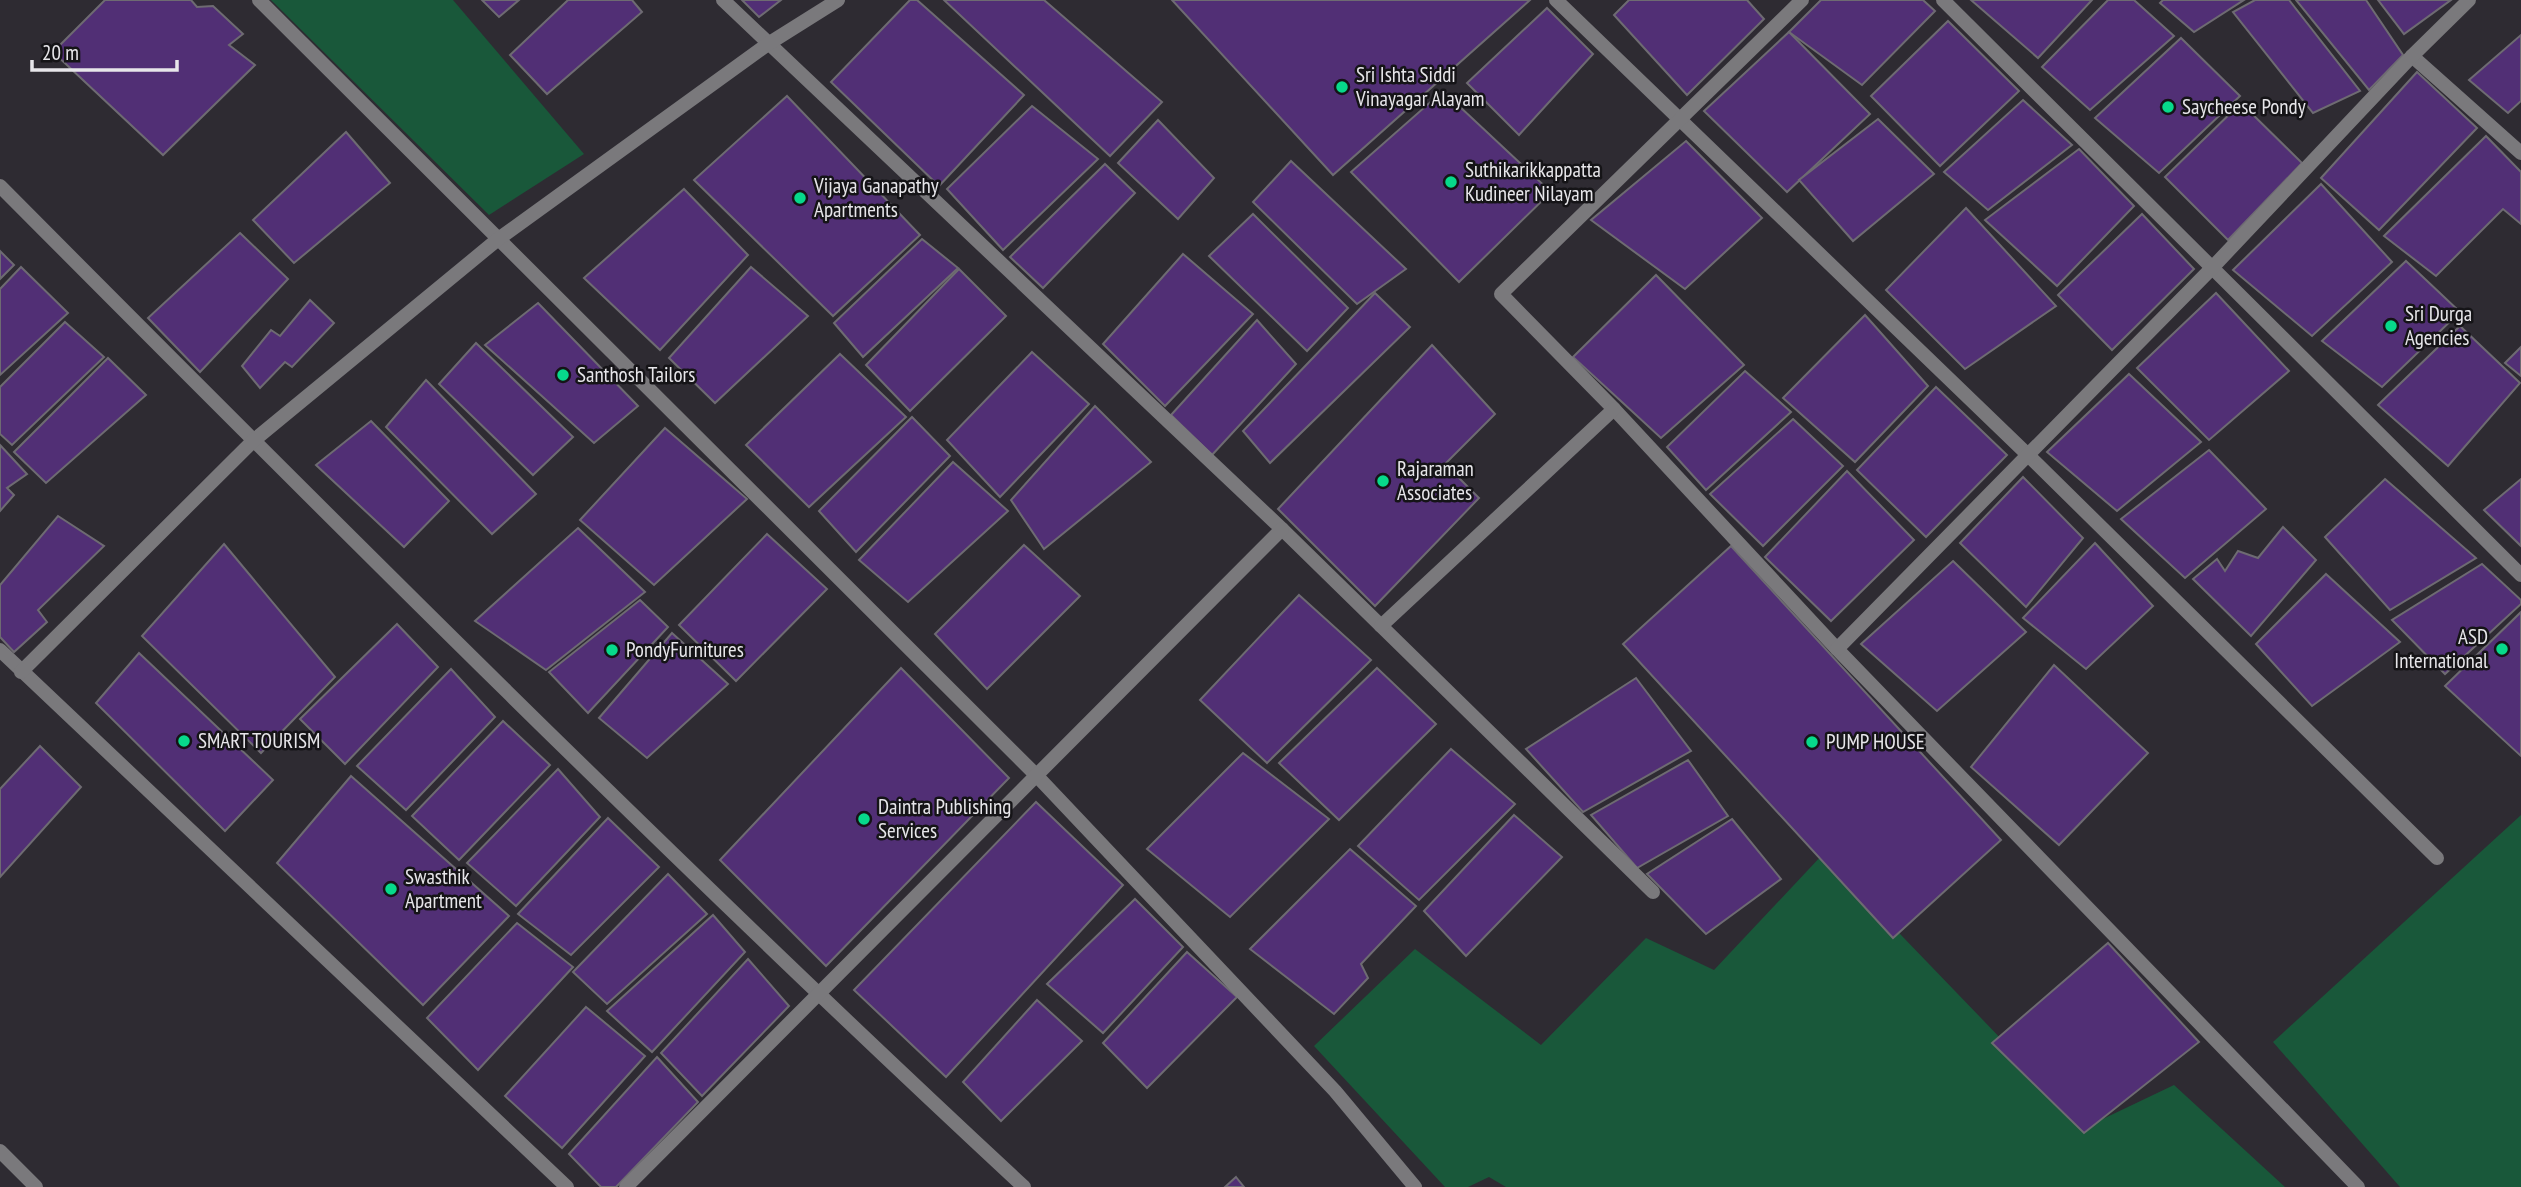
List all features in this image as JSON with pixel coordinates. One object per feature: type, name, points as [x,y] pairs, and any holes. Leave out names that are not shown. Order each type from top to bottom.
[{"type":"street","points":[[258,0],[1036,775],[1335,1091],[1415,1187]]},
{"type":"street","points":[[723,0],[1282,529],[1653,892]]},
{"type":"street","points":[[21,672],[253,441],[497,240],[768,44],[838,0]]},
{"type":"street","points":[[1556,0],[2028,456],[2437,858]]},
{"type":"street","points":[[1802,0],[1502,294],[1614,409],[1837,649],[2358,1187]]},
{"type":"street","points":[[1943,0],[2521,575]]},
{"type":"street","points":[[1837,649],[2212,268],[2412,55],[2469,0]]},
{"type":"street","points":[[2412,55],[2521,153]]},
{"type":"street","points":[[0,186],[253,441],[816,994],[1024,1187]]},
{"type":"street","points":[[1381,626],[1614,409]]},
{"type":"street","points":[[626,1187],[1282,529]]},
{"type":"street","points":[[0,650],[567,1187]]},
{"type":"street","points":[[0,1151],[36,1187]]},
{"type":"green space","points":[[271,0],[453,0],[584,154],[489,215]]},
{"type":"green space","points":[[2521,815],[2521,1187],[2400,1187],[2273,1042]]},
{"type":"green space","points":[[1823,854],[2086,1127],[2174,1085],[2285,1187],[1506,1187],[1489,1177],[1468,1187],[1445,1187],[1314,1046],[1415,949],[1541,1045],[1646,938],[1714,970]]},
{"type":"building","points":[[105,0],[191,0],[197,7],[213,6],[243,34],[229,45],[255,65],[163,155],[53,52]]},
{"type":"building","points":[[482,0],[519,0],[499,17]]},
{"type":"building","points":[[568,0],[632,0],[642,12],[547,94],[510,55]]},
{"type":"building","points":[[742,0],[781,0],[759,17]]},
{"type":"building","points":[[910,0],[917,0],[1024,95],[939,186],[831,82]]},
{"type":"building","points":[[944,0],[1044,0],[1162,102],[1110,156]]},
{"type":"building","name":"Sri Ishta Siddi Vinayagar Alayam","points":[[1172,0],[1530,0],[1333,175]]},
{"type":"building","points":[[1629,0],[1747,0],[1764,19],[1687,95],[1614,15]]},
{"type":"building","points":[[1821,0],[1923,0],[1935,11],[1862,85],[1789,32]]},
{"type":"building","points":[[1971,0],[2092,0],[2038,58]]},
{"type":"building","points":[[2108,0],[2134,0],[2174,36],[2090,110],[2042,67]]},
{"type":"building","points":[[2163,0],[2244,0],[2194,32],[2160,3]]},
{"type":"building","points":[[2255,0],[2289,0],[2360,91],[2313,113],[2233,12]]},
{"type":"building","points":[[2296,0],[2366,0],[2403,55],[2369,90]]},
{"type":"building","points":[[2378,0],[2451,0],[2404,34]]},
{"type":"building","points":[[1547,8],[1593,54],[1519,135],[1467,83]]},
{"type":"building","points":[[1948,21],[2019,91],[1940,166],[1871,96]]},
{"type":"building","points":[[1789,32],[1870,114],[1787,192],[1704,111]]},
{"type":"building","points":[[2521,35],[2521,101],[2508,113],[2469,80]]},
{"type":"building","name":"Saycheese Pondy","points":[[2181,38],[2240,96],[2159,173],[2095,118]]},
{"type":"building","points":[[2417,72],[2477,128],[2379,230],[2321,178]]},
{"type":"building","name":"Suthikarikkappatta Kudineer Nilayam","points":[[1443,91],[1551,192],[1459,282],[1351,172]]},
{"type":"building","name":"Vijaya Ganapathy Apartments","points":[[787,96],[920,235],[833,316],[694,180]]},
{"type":"building","points":[[2023,100],[2072,145],[1988,210],[1944,172]]},
{"type":"building","points":[[2241,103],[2302,163],[2228,240],[2165,177]]},
{"type":"building","points":[[1032,106],[1098,159],[1003,250],[947,189]]},
{"type":"building","points":[[1878,119],[1934,174],[1853,241],[1799,180]]},
{"type":"building","points":[[1158,120],[1214,178],[1178,219],[1118,163]]},
{"type":"building","points":[[346,132],[390,183],[294,263],[253,220]]},
{"type":"building","points":[[2486,136],[2521,172],[2521,224],[2503,209],[2436,276],[2384,236]]},
{"type":"building","points":[[1686,141],[1762,218],[1685,289],[1591,220]]},
{"type":"building","points":[[2079,149],[2134,206],[2057,286],[1985,220]]},
{"type":"building","points":[[1291,161],[1406,269],[1357,304],[1253,202]]},
{"type":"building","points":[[1105,164],[1135,193],[1043,288],[1010,257]]},
{"type":"building","points":[[2321,184],[2392,262],[2312,336],[2233,270]]},
{"type":"building","points":[[684,189],[748,255],[660,350],[584,278]]},
{"type":"building","points":[[1966,208],[2056,306],[1965,369],[1886,290]]},
{"type":"building","points":[[1253,214],[1348,308],[1307,351],[1209,256]]},
{"type":"building","points":[[2142,214],[2194,269],[2112,350],[2058,295]]},
{"type":"building","points":[[240,233],[288,279],[200,372],[148,318]]},
{"type":"building","points":[[922,239],[958,268],[863,357],[834,323]]},
{"type":"building","points":[[0,251],[14,265],[0,279]]},
{"type":"building","points":[[1183,254],[1253,314],[1165,406],[1103,344]]},
{"type":"building","name":"Sri Durga Agencies","points":[[2406,261],[2460,312],[2382,387],[2322,341]]},
{"type":"building","points":[[21,267],[68,313],[0,375],[0,289]]},
{"type":"building","points":[[751,267],[808,316],[715,403],[669,358]]},
{"type":"building","points":[[959,269],[1006,316],[910,411],[866,365]]},
{"type":"building","points":[[1656,275],[1744,365],[1661,438],[1573,357]]},
{"type":"building","points":[[1375,293],[1410,327],[1270,463],[1243,431]]},
{"type":"building","points":[[2216,293],[2289,371],[2209,440],[2137,368]]},
{"type":"building","points":[[310,300],[334,323],[292,367],[285,362],[260,388],[242,366],[271,330],[280,336]]},
{"type":"building","name":"Santhosh Tailors","points":[[538,303],[638,406],[594,443],[485,345]]},
{"type":"building","points":[[1865,315],[1928,386],[1855,462],[1783,398]]},
{"type":"building","points":[[1257,320],[1296,364],[1212,455],[1171,415]]},
{"type":"building","points":[[65,322],[104,357],[12,445],[0,434],[0,387]]},
{"type":"building","points":[[2460,326],[2520,383],[2448,466],[2378,405]]},
{"type":"building","points":[[476,343],[573,437],[533,475],[439,384]]},
{"type":"building","name":"Rajaraman Associates","points":[[1432,345],[1495,414],[1445,464],[1479,498],[1375,606],[1278,509]]},
{"type":"building","points":[[2521,347],[2521,376],[2505,363]]},
{"type":"building","points":[[1032,352],[1089,404],[1000,497],[947,440]]},
{"type":"building","points":[[840,354],[906,417],[809,507],[746,445]]},
{"type":"building","points":[[108,358],[146,395],[46,483],[14,452]]},
{"type":"building","points":[[1745,371],[1791,412],[1706,490],[1667,447]]},
{"type":"building","points":[[2129,374],[2201,442],[2117,511],[2047,452]]},
{"type":"building","points":[[426,380],[536,494],[492,534],[386,427]]},
{"type":"building","points":[[1936,387],[2007,455],[1926,537],[1857,470]]},
{"type":"building","points":[[1095,406],[1151,462],[1044,549],[1011,500]]},
{"type":"building","points":[[912,417],[950,456],[856,552],[819,511]]},
{"type":"building","points":[[1793,419],[1843,466],[1763,546],[1710,494]]},
{"type":"building","points":[[371,421],[449,501],[404,547],[316,465]]},
{"type":"building","points":[[665,428],[747,499],[654,585],[580,520]]},
{"type":"building","points":[[0,445],[27,474],[7,488],[14,495],[0,511]]},
{"type":"building","points":[[2209,450],[2266,509],[2185,578],[2121,519]]},
{"type":"building","points":[[953,462],[1008,511],[908,602],[859,560]]},
{"type":"building","points":[[1847,471],[1914,540],[1831,621],[1765,557]]},
{"type":"building","points":[[2023,477],[2083,538],[2026,607],[1960,543]]},
{"type":"building","points":[[2385,479],[2476,558],[2390,610],[2325,537]]},
{"type":"building","points":[[2521,479],[2521,546],[2484,510]]},
{"type":"building","points":[[58,516],[104,546],[38,610],[47,622],[14,652],[0,637],[0,585]]},
{"type":"building","points":[[2283,527],[2316,560],[2251,636],[2193,579],[2217,559],[2225,571],[2238,551],[2258,558]]},
{"type":"building","points":[[578,528],[645,592],[546,670],[475,621]]},
{"type":"building","points":[[767,534],[827,589],[736,681],[679,625]]},
{"type":"building","points":[[2095,543],[2153,606],[2086,669],[2023,618]]},
{"type":"building","points":[[224,544],[335,677],[261,753],[142,636]]},
{"type":"building","points":[[1024,545],[1080,596],[987,689],[935,634]]},
{"type":"building","name":"PUMP HOUSE","points":[[1731,546],[2001,840],[1893,938],[1623,644]]},
{"type":"building","points":[[1953,561],[2026,632],[1937,711],[1861,644]]},
{"type":"building","points":[[2482,564],[2521,600],[2521,604],[2445,674],[2392,620]]},
{"type":"building","points":[[2326,574],[2400,642],[2312,706],[2256,644]]},
{"type":"building","points":[[1299,595],[1371,660],[1267,763],[1200,700]]},
{"type":"building","name":"PondyFurnitures","points":[[640,600],[668,627],[588,713],[549,672]]},
{"type":"building","name":"ASD International","points":[[2521,612],[2521,756],[2445,686]]},
{"type":"building","points":[[397,624],[438,667],[345,764],[300,719]]},
{"type":"building","points":[[672,633],[728,684],[647,758],[599,718]]},
{"type":"building","name":"SMART TOURISM","points":[[139,653],[273,780],[225,831],[96,703]]},
{"type":"building","points":[[2054,665],[2148,753],[2059,845],[1971,767]]},
{"type":"building","name":"Daintra Publishing Services","points":[[901,668],[1009,778],[826,966],[720,860]]},
{"type":"building","points":[[1377,668],[1436,724],[1339,820],[1279,763]]},
{"type":"building","points":[[451,669],[495,717],[406,810],[357,766]]},
{"type":"building","points":[[1636,678],[1691,751],[1583,812],[1526,749]]},
{"type":"building","points":[[503,721],[550,765],[459,860],[412,816]]},
{"type":"building","points":[[40,746],[81,787],[0,877],[0,789]]},
{"type":"building","points":[[1451,749],[1515,804],[1419,900],[1358,846]]},
{"type":"building","points":[[1243,753],[1329,819],[1230,917],[1147,849]]},
{"type":"building","points":[[1688,760],[1728,816],[1637,868],[1591,815]]},
{"type":"building","points":[[558,769],[600,817],[516,906],[467,863]]},
{"type":"building","name":"Swasthik Apartment","points":[[351,776],[509,916],[423,1005],[277,863]]},
{"type":"building","points":[[1036,802],[1123,885],[946,1077],[854,990]]},
{"type":"building","points":[[1514,815],[1562,857],[1466,956],[1424,911]]},
{"type":"building","points":[[608,818],[659,867],[571,955],[518,914]]},
{"type":"building","points":[[1732,819],[1781,879],[1706,934],[1647,874]]},
{"type":"building","points":[[1350,849],[1416,906],[1361,964],[1368,978],[1334,1014],[1250,949]]},
{"type":"building","points":[[668,874],[707,914],[607,1004],[573,972]]},
{"type":"building","points":[[1135,899],[1183,947],[1103,1033],[1047,984]]},
{"type":"building","points":[[713,915],[745,952],[652,1052],[607,1011]]},
{"type":"building","points":[[517,923],[573,967],[478,1070],[427,1018]]},
{"type":"building","points":[[2108,943],[2199,1042],[2084,1133],[1992,1043]]},
{"type":"building","points":[[1187,952],[1237,997],[1147,1088],[1103,1043]]},
{"type":"building","points":[[748,959],[789,1006],[702,1096],[661,1053]]},
{"type":"building","points":[[1037,1000],[1082,1041],[1001,1121],[963,1082]]},
{"type":"building","points":[[586,1007],[645,1056],[562,1148],[505,1096]]},
{"type":"building","points":[[657,1057],[698,1102],[616,1187],[601,1187],[569,1154]]},
{"type":"building","points":[[1236,1177],[1244,1187],[1225,1187]]},
{"type":"place","name":"Sri Ishta Siddi Vinayagar Alayam","points":[[1342,87]]},
{"type":"place","name":"Saycheese Pondy","points":[[2168,107]]},
{"type":"place","name":"Suthikarikkappatta Kudineer Nilayam","points":[[1451,182]]},
{"type":"place","name":"Vijaya Ganapathy Apartments","points":[[800,198]]},
{"type":"place","name":"Sri Durga Agencies","points":[[2391,326]]},
{"type":"place","name":"Santhosh Tailors","points":[[563,375]]},
{"type":"place","name":"Rajaraman Associates","points":[[1383,481]]},
{"type":"place","name":"ASD International","points":[[2502,649]]},
{"type":"place","name":"PondyFurnitures","points":[[612,650]]},
{"type":"place","name":"SMART TOURISM","points":[[184,741]]},
{"type":"place","name":"PUMP HOUSE","points":[[1812,742]]},
{"type":"place","name":"Daintra Publishing Services","points":[[864,819]]},
{"type":"place","name":"Swasthik Apartment","points":[[391,889]]}]
